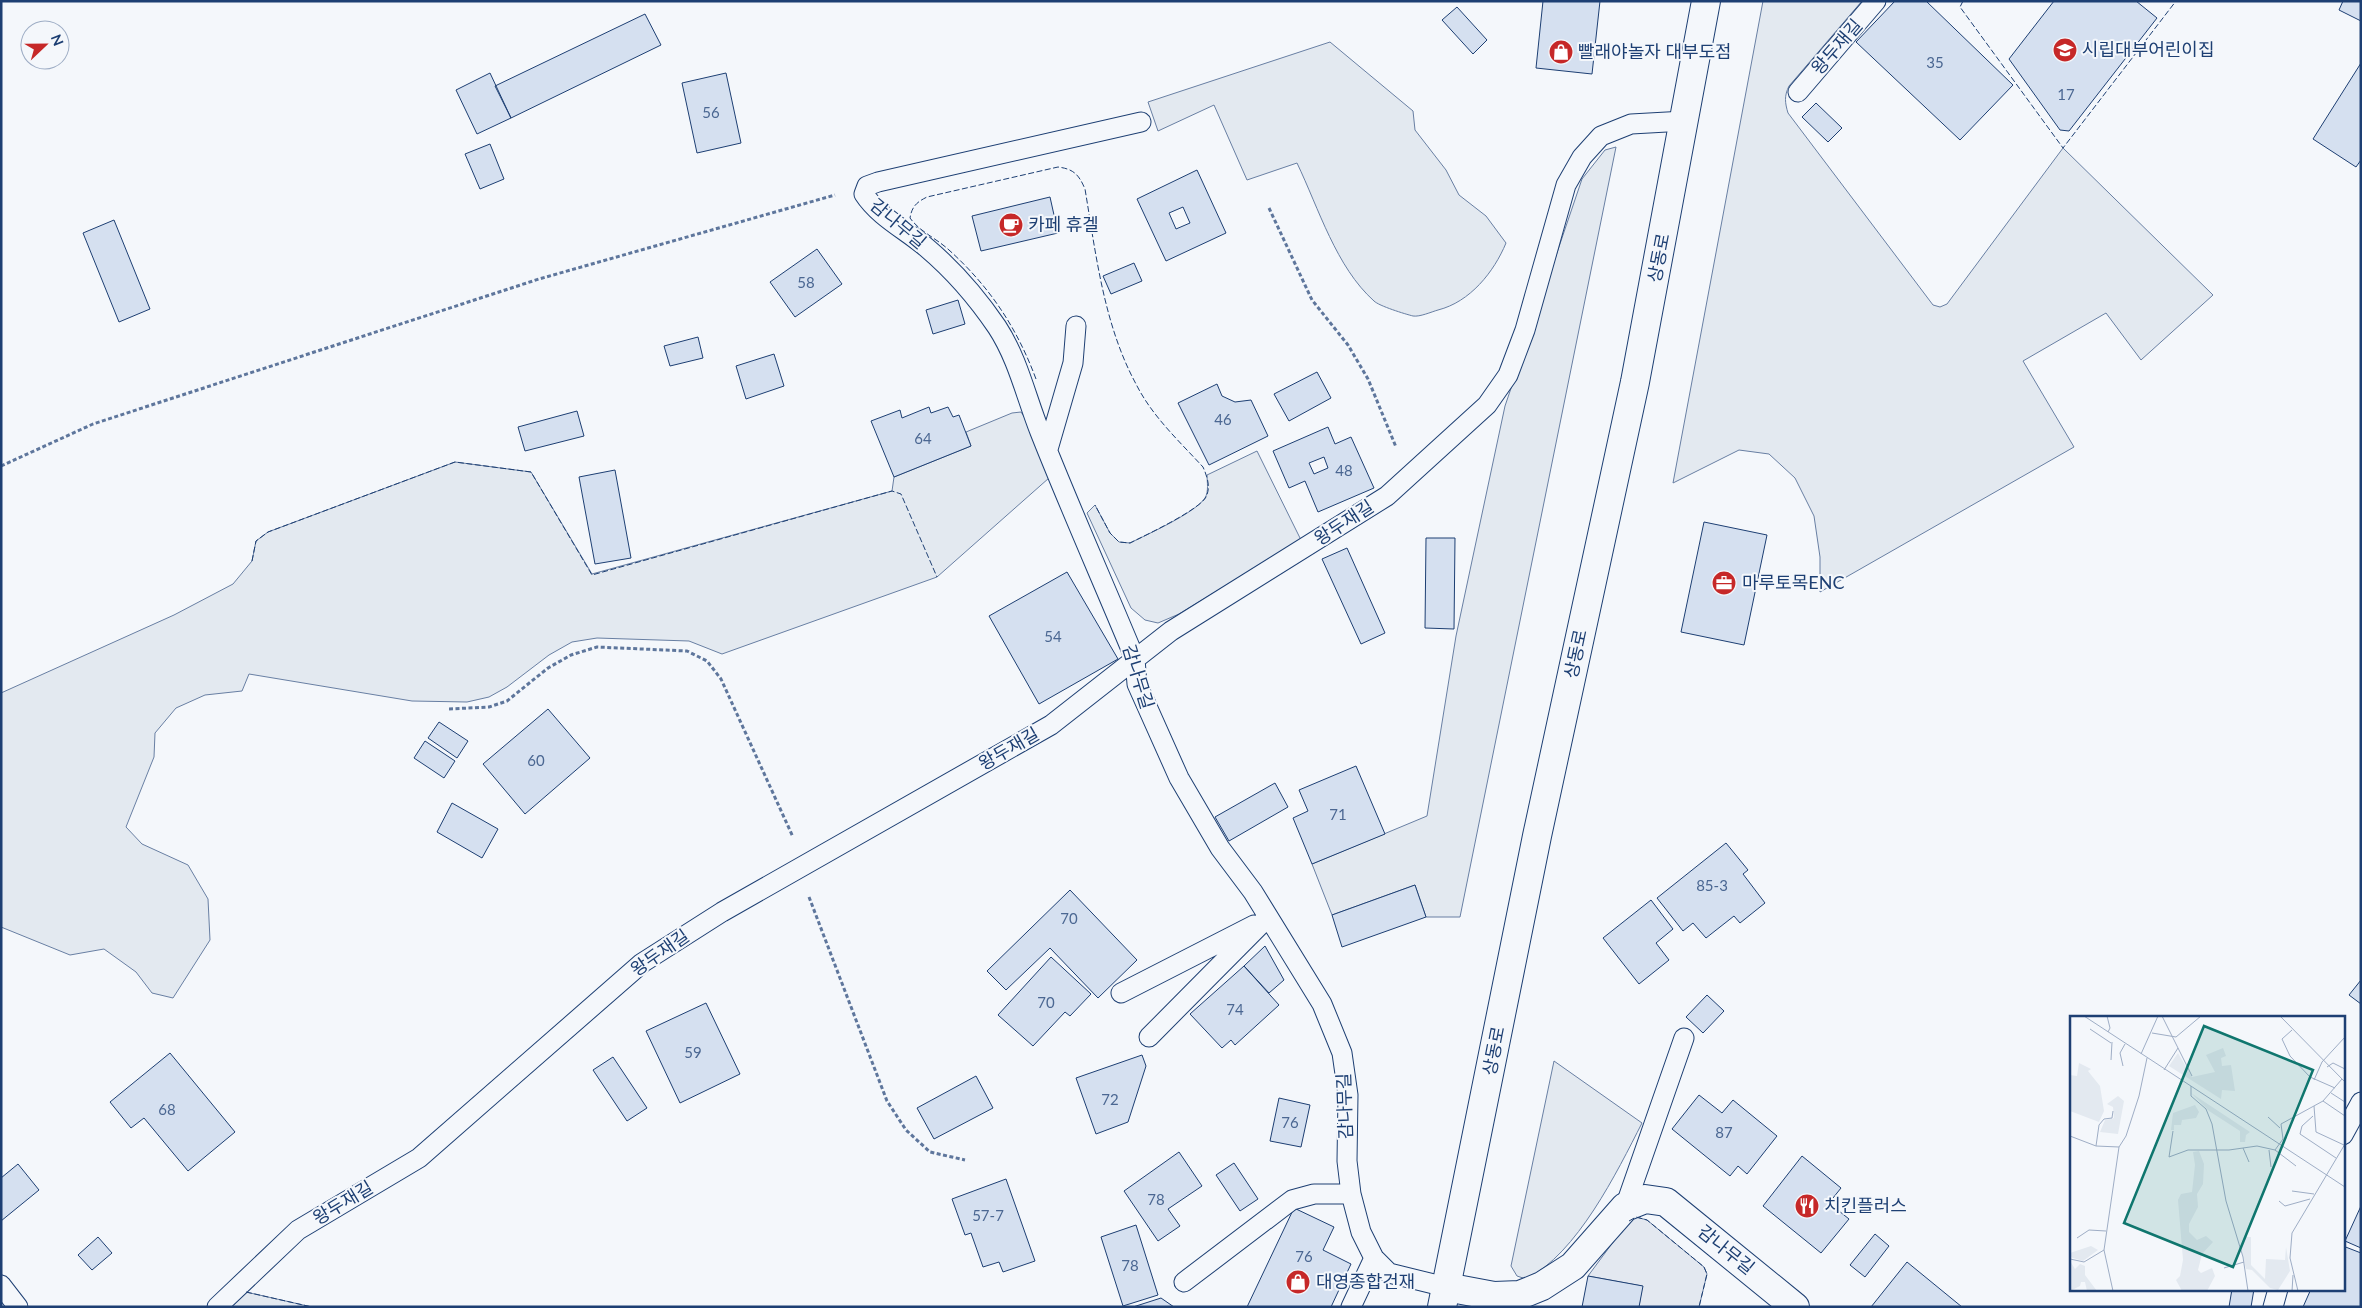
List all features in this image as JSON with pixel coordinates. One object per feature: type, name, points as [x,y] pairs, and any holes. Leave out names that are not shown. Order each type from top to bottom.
[{"type":"street","name":"상동로","points":[[1444,1297],[1537,836],[1635,382],[1706,1]]},
{"type":"street","name":"감나무길","points":[[1444,1297],[1520,1295],[1535,1289],[1573,1266],[1625,1207],[1645,1198],[1666,1202],[1795,1307]]},
{"type":"lane","name":"왕두재길","points":[[1798,92],[1876,1]]},
{"type":"lane","name":"왕두재길","points":[[218,1307],[298,1230],[419,1158],[642,963],[722,912],[1051,725],[1171,631],[1387,496],[1487,405],[1508,375],[1525,330],[1566,185],[1582,157],[1601,136],[1631,124],[1685,121]]},
{"type":"lane","name":"감나무길","points":[[1141,122],[878,182],[867,186],[864,194],[870,203],[927,248],[951,270],[997,327],[1014,358],[1048,450],[1136,659],[1137,684],[1179,778],[1220,848],[1268,917],[1322,1004],[1342,1053],[1348,1095],[1347,1161],[1351,1194],[1361,1232],[1374,1258],[1389,1273],[1444,1297]]},
{"type":"lane","points":[[1048,450],[1073,363],[1076,326]]},
{"type":"lane","points":[[1121,993],[1268,917]]},
{"type":"lane","points":[[1149,1037],[1268,917]]},
{"type":"lane","name":"감나무길","points":[[1625,1207],[1684,1038]]},
{"type":"lane","points":[[2344,1133],[2361,1102]]},
{"type":"lane","points":[[1184,1282],[1292,1200],[1314,1194],[1351,1194]]},
{"type":"lane","points":[[1350,1307],[1374,1258]]},
{"type":"lane","points":[[1,1285],[18,1307]]},
{"type":"lane","points":[[2273,1307],[2278,1290]]},
{"type":"path","points":[[1,466],[93,424],[539,279],[867,186]]},
{"type":"path","points":[[1269,208],[1312,300],[1348,345],[1368,379],[1408,477]]},
{"type":"path","points":[[448,709],[489,707],[508,700],[548,668],[571,655],[597,647],[687,651],[708,661],[721,679],[806,864],[809,902],[887,1101],[906,1130],[930,1152],[965,1160]]},
{"type":"shaded area","points":[[1763,1],[1862,1],[1789,86],[1786,96],[1787,109],[1788,113],[1933,305],[1940,307],[1947,304],[2063,148],[2213,295],[2141,360],[2106,313],[2023,361],[2074,447],[1820,592],[1820,557],[1814,516],[1795,478],[1769,454],[1739,450],[1673,483]]},
{"type":"shaded area","points":[[1330,42],[1413,111],[1415,130],[1446,170],[1459,195],[1486,216],[1506,243],[1495,265],[1480,284],[1450,306],[1413,316],[1374,301],[1349,272],[1339,255],[1297,163],[1247,180],[1214,105],[1158,131],[1148,102]]},
{"type":"shaded area","points":[[1616,147],[1460,917],[1426,917],[1415,885],[1332,915],[1312,864],[1427,816],[1456,636],[1505,406],[1582,179],[1605,150]]},
{"type":"shaded area","points":[[1021,412],[1027,421],[1049,478],[937,577],[722,654],[689,641],[597,638],[572,642],[549,655],[507,687],[489,697],[467,702],[412,701],[249,674],[242,691],[205,695],[176,708],[155,733],[154,757],[126,827],[142,844],[188,865],[208,899],[210,940],[173,998],[152,993],[136,972],[104,949],[70,955],[1,927],[1,693],[174,615],[233,584],[252,561],[256,541],[268,532],[455,462],[531,472],[592,574],[892,491],[894,477],[971,446],[966,432],[1012,413]]},
{"type":"shaded area","points":[[1257,451],[1301,540],[1179,614],[1158,623],[1145,620],[1131,608],[1087,513],[1095,505],[1110,533],[1119,542],[1130,543],[1170,523],[1200,504],[1207,492],[1207,475]]},
{"type":"shaded area","points":[[1554,1061],[1642,1123],[1608,1187],[1579,1232],[1545,1267],[1526,1279],[1517,1276],[1511,1266]]},
{"type":"shaded area","points":[[1636,1217],[1647,1220],[1704,1267],[1707,1274],[1699,1307],[1639,1307],[1642,1286],[1588,1276],[1628,1222]]},
{"type":"shaded area","points":[[246,1292],[312,1307],[231,1307]]},
{"type":"building","points":[[1543,1],[1600,1],[1592,74],[1536,68]]},
{"type":"building","points":[[1895,1],[1926,1],[2013,85],[1960,140],[1856,42]]},
{"type":"building","name":"시립대부어린이집","points":[[2054,1],[2136,1],[2157,18],[2069,131],[2060,130],[2009,59]]},
{"type":"building","points":[[2343,1],[2361,1],[2361,21],[2339,10]]},
{"type":"building","points":[[1457,7],[1487,40],[1473,54],[1442,20]]},
{"type":"building","points":[[645,14],[661,45],[511,118],[495,86]]},
{"type":"building","points":[[2361,63],[2361,160],[2356,167],[2313,139]]},
{"type":"building","points":[[490,73],[511,118],[477,134],[456,90]]},
{"type":"building","points":[[726,73],[741,143],[697,153],[682,83]]},
{"type":"building","points":[[1816,103],[1842,128],[1828,142],[1802,117]]},
{"type":"building","points":[[490,144],[504,179],[480,189],[465,154]]},
{"type":"building","points":[[1197,170],[1226,233],[1166,261],[1137,199]],"holes":[[[1183,207],[1190,223],[1176,229],[1169,213]]]},
{"type":"building","points":[[1050,197],[1058,233],[981,251],[972,216]]},
{"type":"building","points":[[114,220],[150,309],[119,322],[83,233]]},
{"type":"building","points":[[817,249],[842,284],[795,317],[770,282]]},
{"type":"building","points":[[1134,263],[1142,281],[1111,294],[1103,276]]},
{"type":"building","points":[[958,300],[965,324],[933,334],[926,310]]},
{"type":"building","points":[[698,337],[703,358],[670,366],[664,346]]},
{"type":"building","points":[[774,354],[784,386],[746,399],[736,366]]},
{"type":"building","points":[[1317,372],[1331,398],[1289,421],[1274,394]]},
{"type":"building","points":[[1217,384],[1222,396],[1235,402],[1251,400],[1268,436],[1209,465],[1178,403]]},
{"type":"building","points":[[929,407],[931,413],[948,407],[953,417],[959,415],[971,446],[894,477],[871,421],[900,410],[902,418]]},
{"type":"building","points":[[577,411],[584,436],[525,451],[518,427]]},
{"type":"building","points":[[1328,427],[1335,444],[1351,437],[1374,488],[1318,512],[1305,481],[1289,488],[1273,451]],"holes":[[[1324,457],[1328,468],[1314,474],[1309,463]]]},
{"type":"building","points":[[615,470],[631,558],[595,564],[579,477]]},
{"type":"building","points":[[1704,522],[1767,535],[1744,645],[1681,632]]},
{"type":"building","points":[[1426,538],[1455,538],[1454,629],[1425,628]]},
{"type":"building","points":[[1347,548],[1385,633],[1361,644],[1322,559]]},
{"type":"building","points":[[1067,572],[1118,659],[1039,704],[989,616]]},
{"type":"building","points":[[548,709],[590,758],[525,814],[483,764]]},
{"type":"building","points":[[439,722],[468,741],[457,758],[428,738]]},
{"type":"building","points":[[425,741],[455,761],[444,778],[414,758]]},
{"type":"building","points":[[1356,766],[1385,834],[1312,864],[1293,818],[1308,811],[1299,790]]},
{"type":"building","points":[[1275,783],[1288,807],[1229,841],[1215,817]]},
{"type":"building","points":[[452,803],[498,829],[482,858],[437,832]]},
{"type":"building","points":[[1726,843],[1748,870],[1743,874],[1765,903],[1740,923],[1734,916],[1706,938],[1693,923],[1683,931],[1657,898]]},
{"type":"building","points":[[1415,885],[1426,917],[1342,947],[1332,915]]},
{"type":"building","points":[[1070,890],[1137,960],[1098,998],[1050,948],[1006,990],[987,971]]},
{"type":"building","points":[[1651,900],[1673,929],[1656,943],[1669,960],[1639,984],[1603,938]]},
{"type":"building","points":[[1265,946],[1284,980],[1269,993],[1244,966]]},
{"type":"building","points":[[1051,957],[1091,994],[1070,1016],[1065,1012],[1033,1046],[998,1015]]},
{"type":"building","points":[[1244,966],[1279,1005],[1235,1045],[1231,1040],[1222,1048],[1190,1014]]},
{"type":"building","points":[[2361,980],[2361,1004],[2349,995]]},
{"type":"building","points":[[1707,995],[1724,1011],[1703,1033],[1686,1017]]},
{"type":"building","points":[[706,1003],[740,1074],[680,1103],[646,1031]]},
{"type":"building","points":[[170,1053],[235,1132],[188,1171],[144,1118],[131,1128],[110,1102]]},
{"type":"building","points":[[1142,1055],[1146,1066],[1128,1122],[1096,1134],[1076,1078]]},
{"type":"building","points":[[613,1057],[647,1108],[627,1121],[593,1070]]},
{"type":"building","points":[[976,1076],[993,1108],[934,1139],[917,1108]]},
{"type":"building","points":[[1699,1095],[1722,1113],[1733,1100],[1777,1136],[1747,1174],[1738,1166],[1730,1176],[1672,1129]]},
{"type":"building","points":[[1279,1098],[1310,1105],[1301,1147],[1270,1141]]},
{"type":"building","points":[[1179,1152],[1202,1186],[1168,1209],[1180,1226],[1158,1241],[1124,1191]]},
{"type":"building","points":[[1802,1156],[1841,1188],[1829,1203],[1849,1219],[1821,1253],[1763,1206]]},
{"type":"building","points":[[1234,1163],[1258,1199],[1240,1211],[1216,1175]]},
{"type":"building","points":[[18,1164],[39,1190],[1,1221],[1,1178]]},
{"type":"building","points":[[1006,1179],[1035,1261],[1003,1272],[999,1262],[983,1267],[971,1233],[965,1235],[952,1199]]},
{"type":"building","points":[[2361,1206],[2361,1248],[2345,1241]]},
{"type":"building","points":[[1294,1208],[1334,1227],[1323,1250],[1351,1264],[1331,1307],[1247,1307]]},
{"type":"building","points":[[1136,1225],[1158,1295],[1123,1306],[1101,1237]]},
{"type":"building","points":[[1875,1234],[1889,1246],[1865,1277],[1850,1265]]},
{"type":"building","points":[[98,1237],[112,1253],[92,1270],[78,1255]]},
{"type":"building","points":[[2344,1246],[2361,1253],[2361,1307],[2303,1307],[2311,1290],[2344,1290]]},
{"type":"building","points":[[1907,1262],[1962,1307],[1871,1307]]},
{"type":"building","points":[[1588,1276],[1643,1286],[1639,1307],[1582,1307]]},
{"type":"building","points":[[2232,1290],[2254,1290],[2251,1307],[2229,1307]]},
{"type":"building","points":[[1161,1298],[1174,1307],[1133,1307]]},
{"type":"fence","points":[[1963,1],[1960,7],[2063,148],[2176,1]]},
{"type":"fence","points":[[1036,379],[1011,326],[990,294],[964,264],[949,250],[918,227],[910,218],[912,210],[916,205],[927,197],[1058,167],[1075,173],[1085,189],[1103,289],[1116,338],[1125,361],[1142,396],[1150,407],[1166,428],[1203,467],[1208,485],[1206,497],[1193,509],[1130,543],[1119,542],[1110,533],[1095,505]]},
{"type":"fence","points":[[252,561],[256,541],[268,532],[455,462],[531,472],[592,575],[892,491],[901,494],[937,577]]},
{"type":"fence","points":[[1629,1221],[1636,1217],[1647,1220],[1704,1267],[1707,1274],[1699,1307]]},
{"type":"fence","points":[[246,1292],[312,1307]]},
{"type":"place","name":"시립대부어린이집","points":[[2065,50]]},
{"type":"place","name":"빨래야놀자 대부도점","points":[[1561,52]]},
{"type":"place","name":"카페 휴겔","points":[[1011,225]]},
{"type":"place","name":"마루토목ENC","points":[[1724,583]]},
{"type":"place","name":"치킨플러스","points":[[1807,1206]]},
{"type":"place","name":"대영종합건재","points":[[1298,1282]]}]
